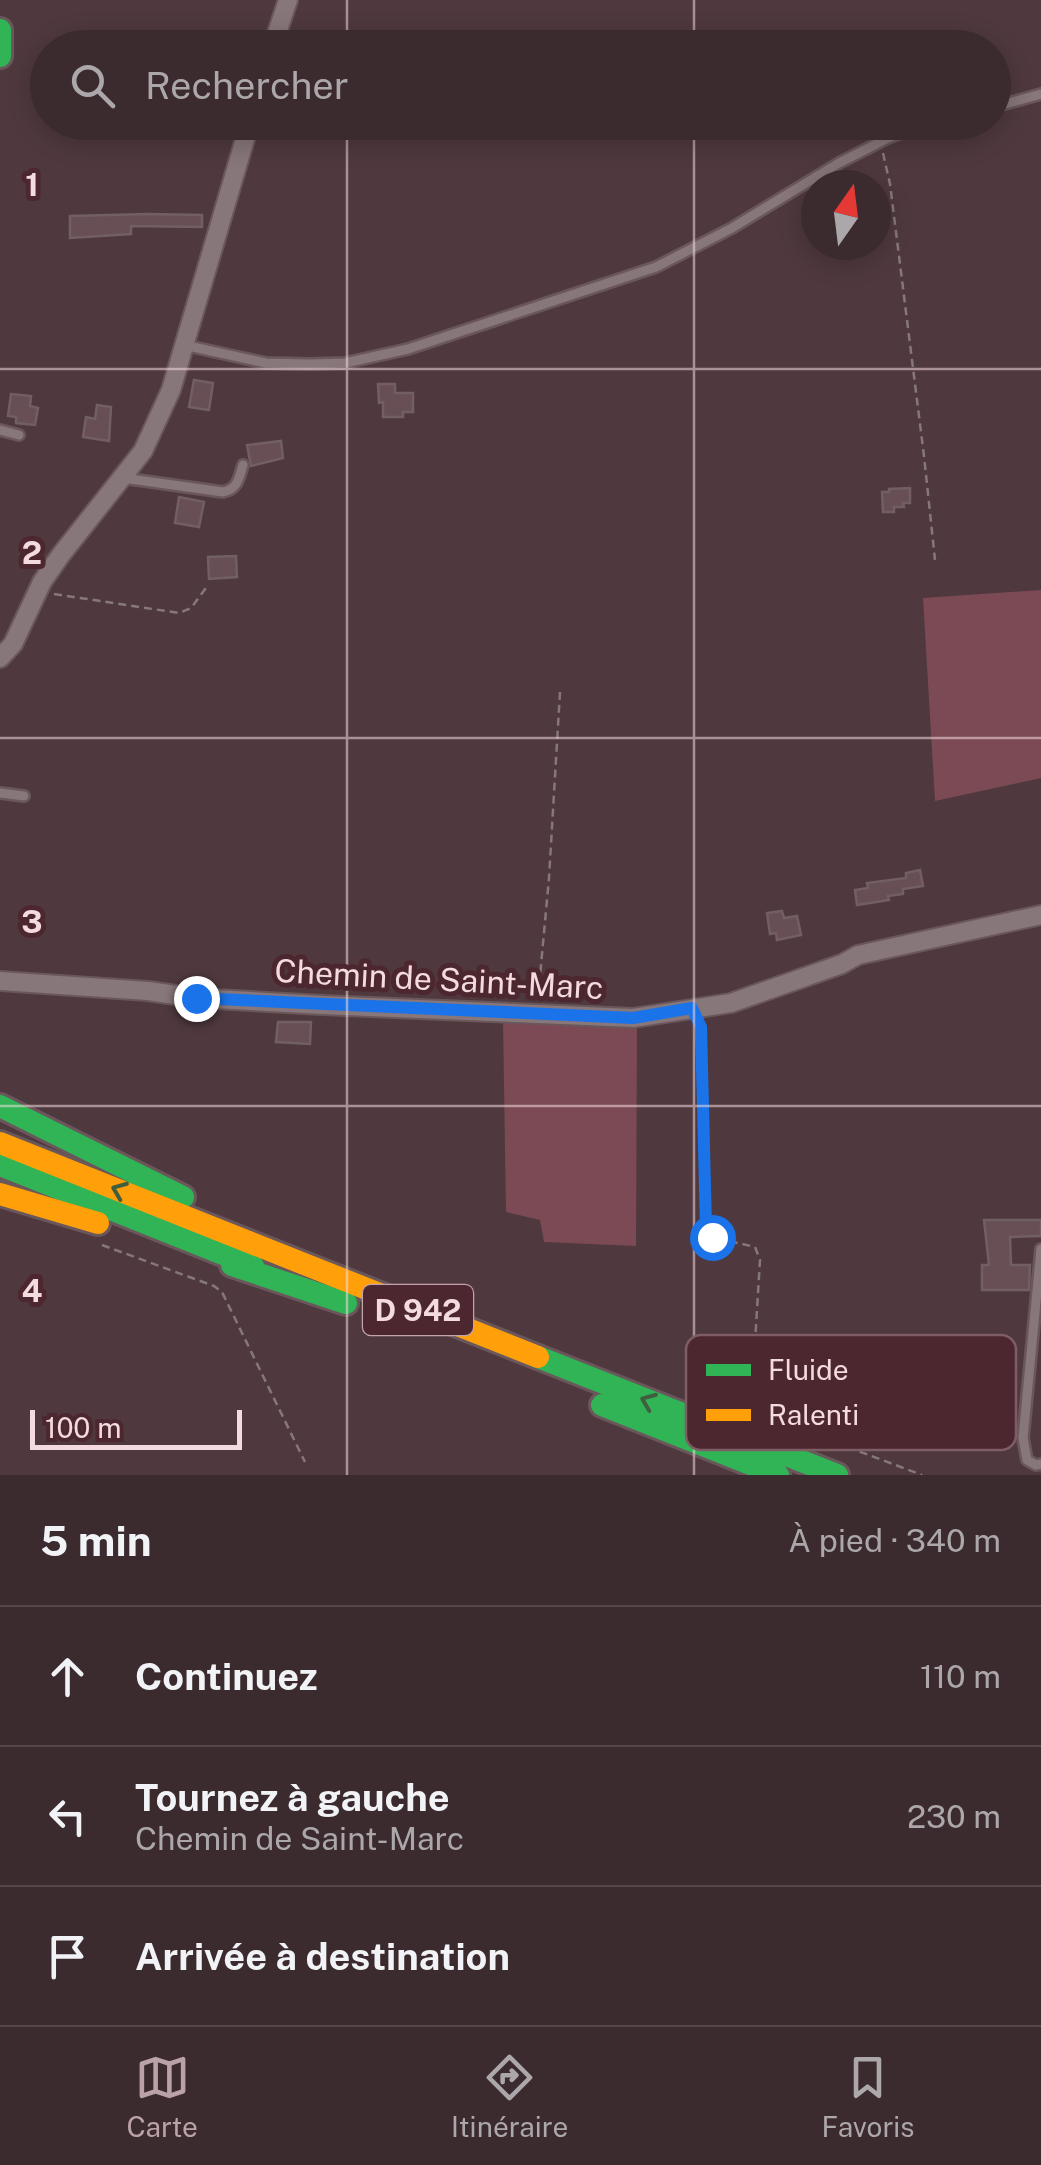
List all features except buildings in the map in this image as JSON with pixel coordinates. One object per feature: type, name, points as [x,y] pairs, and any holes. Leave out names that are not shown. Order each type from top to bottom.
[{"type":"main road","points":[[0,30],[0,56]]},
{"type":"main road","name":"D 942","points":[[0,1106],[284,1247],[348,1293]]},
{"type":"main road","name":"D 942","points":[[0,1143],[686,1436]]},
{"type":"main road","name":"D 942","points":[[0,1165],[686,1419]]},
{"type":"main road","name":"D 942","points":[[0,1194],[348,1293]]},
{"type":"main road","name":"D 942","points":[[719,1450],[778,1475]]},
{"type":"main road","name":"D 942","points":[[770,1450],[837,1475]]},
{"type":"street","points":[[278,30],[288,0]]},
{"type":"street","points":[[0,658],[14,644],[60,556],[143,451],[171,390],[245,140]]},
{"type":"street","name":"Chemin de Saint-Marc","points":[[0,981],[196,998],[633,1018],[731,1002],[842,964],[858,954],[1041,915]]},
{"type":"lane","points":[[1011,102],[1041,94]]},
{"type":"lane","points":[[184,346],[266,363],[310,364],[357,361],[408,348],[656,267],[884,140]]},
{"type":"lane","points":[[0,430],[19,435]]},
{"type":"lane","points":[[122,478],[223,492],[238,482],[243,465]]},
{"type":"lane","points":[[0,794],[24,796]]},
{"type":"lane","points":[[1041,1250],[1023,1438],[1027,1460],[1041,1464]]},
{"type":"path","points":[[877,144],[885,156],[890,184],[935,560]]},
{"type":"path","points":[[38,593],[179,612],[191,608],[206,588]]},
{"type":"path","points":[[537,1014],[560,692]]},
{"type":"path","points":[[692,1008],[701,1027],[706,1227],[712,1237],[755,1247],[760,1260],[755,1335]]},
{"type":"path","points":[[104,1246],[222,1292],[306,1462]]},
{"type":"path","points":[[856,1450],[922,1475]]},
{"type":"shaded area","points":[[1041,590],[1041,778],[935,801],[923,598]]},
{"type":"shaded area","points":[[503,1021],[637,1027],[636,1246],[544,1242],[540,1220],[506,1212]]},
{"type":"traffic: fast","points":[[0,30],[0,56]]},
{"type":"traffic: fast","points":[[0,1106],[183,1197]]},
{"type":"traffic: fast","points":[[0,1165],[253,1266]]},
{"type":"traffic: fast","points":[[232,1265],[346,1303]]},
{"type":"traffic: fast","points":[[538,1357],[686,1415]]},
{"type":"traffic: fast","points":[[602,1405],[686,1438]]},
{"type":"traffic: fast","points":[[715,1450],[778,1475]]},
{"type":"traffic: fast","points":[[774,1450],[837,1475]]},
{"type":"traffic: slow","points":[[0,1143],[538,1357]]},
{"type":"traffic: slow","points":[[0,1194],[98,1223]]},
{"type":"route","points":[[196,998],[633,1018],[692,1008],[701,1027],[706,1227],[712,1237]]}]
